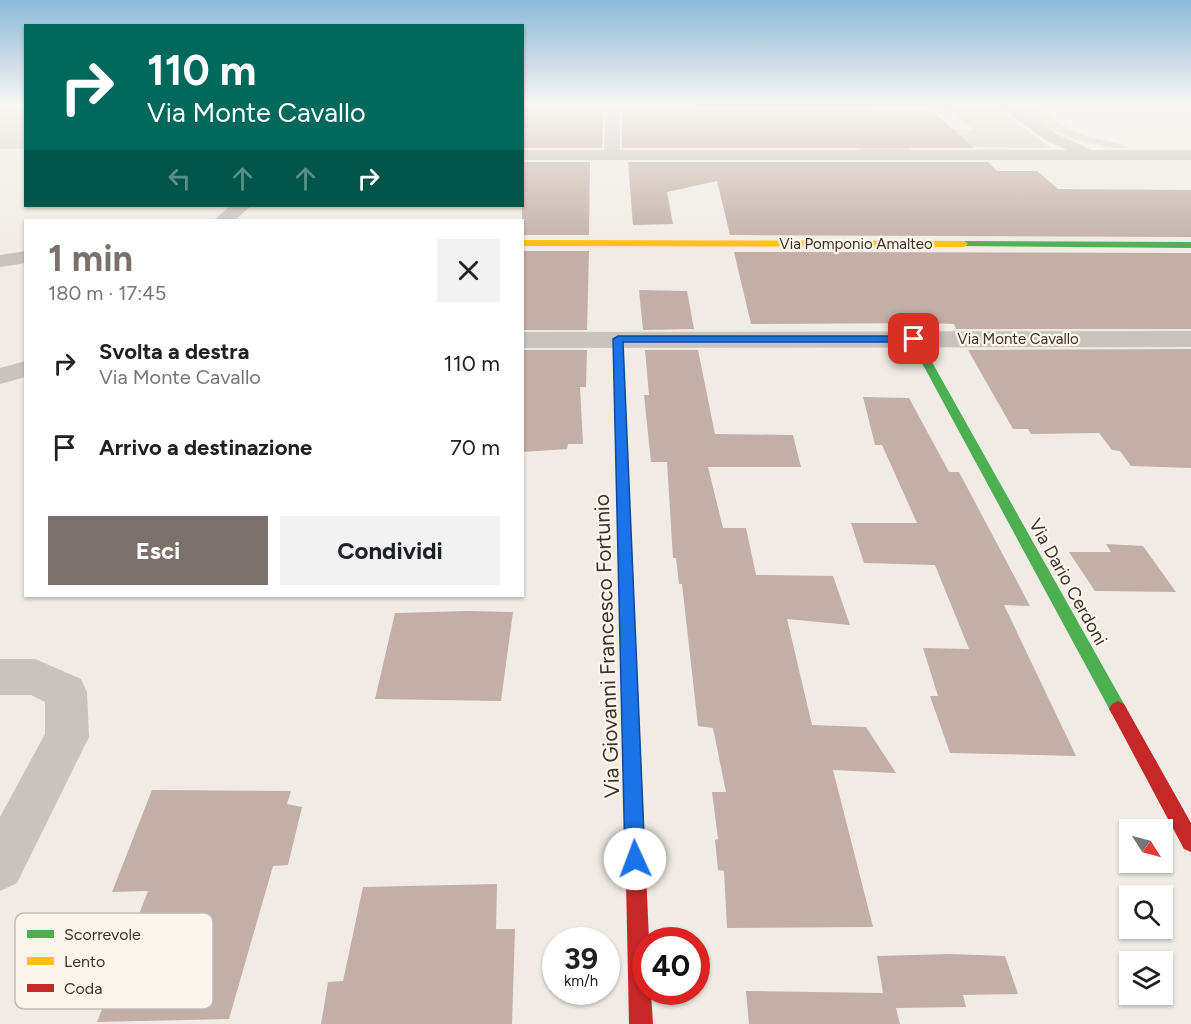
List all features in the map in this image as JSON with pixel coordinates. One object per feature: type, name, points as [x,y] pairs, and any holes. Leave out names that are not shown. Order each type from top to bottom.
[{"type":"street","points":[[1086,153],[1091,155]]},
{"type":"street","points":[[524,155],[1191,154]]},
{"type":"street","points":[[1148,155],[1191,163]]},
{"type":"street","points":[[225,219],[240,207]]},
{"type":"street","name":"Via Pomponio Amalteo","points":[[524,243],[1191,245]]},
{"type":"street","points":[[0,261],[24,257]]},
{"type":"street","name":"Via Giovanni Francesco Fortunio","points":[[618,339],[640,1024]]},
{"type":"street","name":"Via Dario Cerdoni","points":[[914,339],[1191,842]]},
{"type":"street","name":"Via Monte Cavallo","points":[[524,340],[1191,339]]},
{"type":"street","points":[[0,376],[24,370]]},
{"type":"street","points":[[0,677],[35,677],[66,692],[66,737],[0,866]]},
{"type":"building","points":[[524,162],[590,162],[589,235],[524,235],[524,219],[522,219]]},
{"type":"building","points":[[628,162],[988,162],[997,171],[1037,171],[1058,189],[1191,190],[1191,237],[730,235],[717,181],[667,192],[673,224],[633,225]]},
{"type":"building","points":[[524,251],[589,251],[587,330],[524,330]]},
{"type":"building","points":[[734,252],[1191,253],[1191,329],[956,329],[954,324],[930,323],[751,324]]},
{"type":"building","points":[[639,290],[687,291],[694,329],[643,330]]},
{"type":"building","points":[[1191,349],[1191,468],[1131,466],[1120,451],[1112,450],[1099,433],[1031,434],[1028,429],[1013,429],[968,350]]},
{"type":"building","points":[[524,350],[587,350],[586,387],[580,387],[583,444],[568,444],[567,449],[524,452]]},
{"type":"building","points":[[645,350],[698,350],[715,434],[793,435],[801,467],[708,467],[723,528],[746,528],[756,575],[833,576],[850,625],[787,619],[812,725],[866,727],[896,773],[833,770],[873,927],[727,928],[724,871],[718,870],[715,840],[718,839],[712,792],[726,792],[713,728],[698,726],[682,584],[679,584],[676,558],[673,558],[667,462],[651,462],[644,395],[649,395]]},
{"type":"building","points":[[863,397],[909,398],[949,472],[959,472],[1030,606],[1004,605],[1076,756],[950,753],[930,696],[938,696],[923,648],[969,649],[935,565],[864,563],[851,523],[917,523],[882,445],[875,445]]},
{"type":"building","points":[[1106,544],[1143,546],[1176,592],[1095,591],[1069,552],[1111,552]]},
{"type":"building","points":[[513,612],[501,701],[375,699],[395,613]]},
{"type":"building","points":[[152,790],[291,791],[287,804],[302,807],[288,865],[273,866],[229,1019],[97,1022],[102,1009],[213,1009],[213,913],[139,913],[148,891],[112,892]]},
{"type":"building","points":[[497,884],[496,929],[515,929],[512,1024],[321,1024],[328,982],[343,981],[363,887]]},
{"type":"building","points":[[950,954],[1005,956],[1018,994],[963,995],[966,1007],[896,1008],[900,1024],[749,1024],[746,991],[883,993],[877,956]]},
{"type":"traffic: fast","points":[[964,244],[1191,245]]},
{"type":"traffic: fast","points":[[914,339],[1118,709]]},
{"type":"traffic: slow","points":[[524,243],[964,244]]},
{"type":"traffic: slow","points":[[618,339],[630,690]]},
{"type":"traffic: jam","points":[[630,690],[641,1024]]},
{"type":"traffic: jam","points":[[1118,709],[1191,842]]},
{"type":"route","points":[[635,859],[618,339],[914,339]]}]
